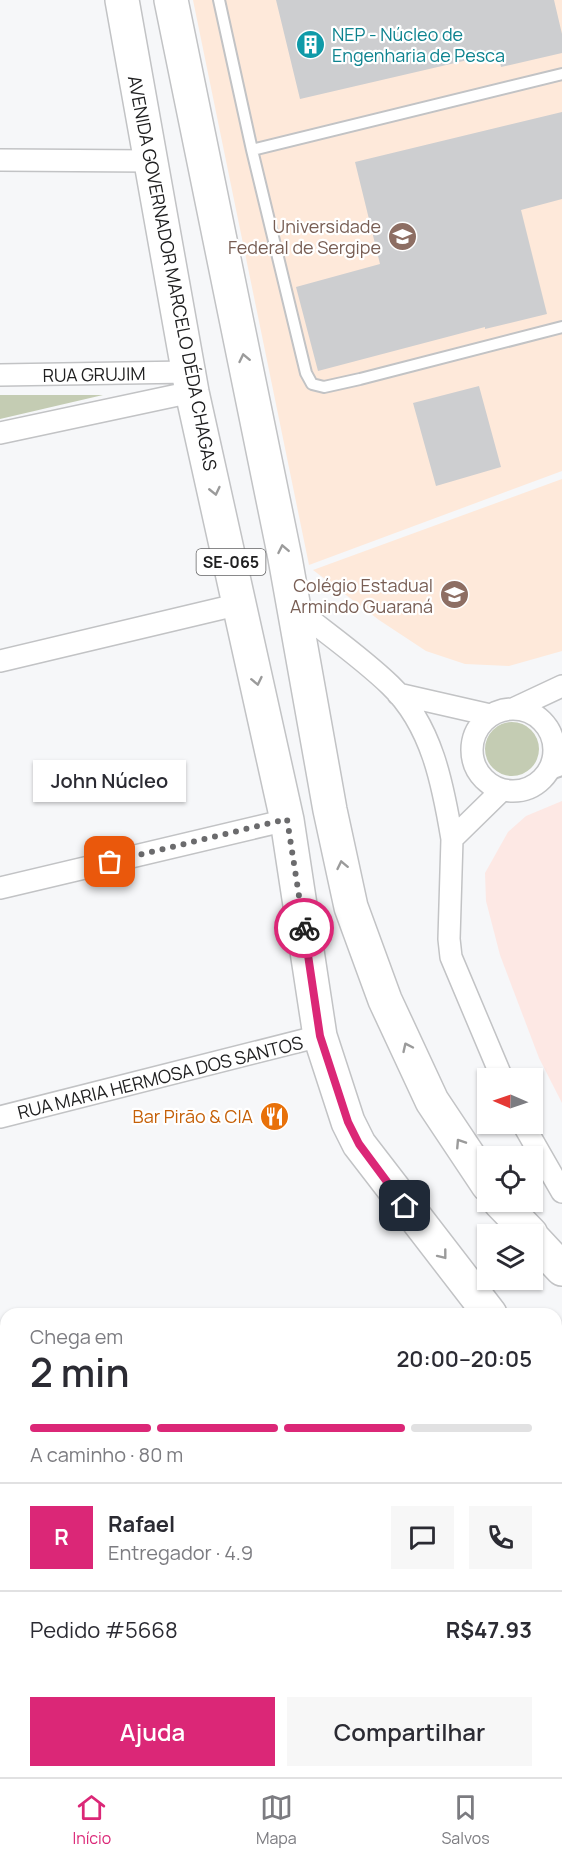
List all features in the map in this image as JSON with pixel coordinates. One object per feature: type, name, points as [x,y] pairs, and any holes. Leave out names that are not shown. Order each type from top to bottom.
[{"type":"main road","name":"AVENIDA GOVERNADOR MARCELO DÉDA CHAGAS","points":[[122,0],[152,161],[162,236],[190,382],[287,819],[320,1036],[348,1122],[359,1144],[485,1308]]},
{"type":"main road","name":"SE-065","points":[[171,0],[294,607],[330,810],[351,907],[385,1000],[432,1101],[477,1168]]},
{"type":"main road","points":[[509,1212],[521,1224]]},
{"type":"main road","points":[[543,1248],[562,1269]]},
{"type":"street","points":[[0,160],[152,161]]},
{"type":"street","name":"RUA GRUJIM","points":[[0,375],[190,382]]},
{"type":"street","points":[[0,433],[190,382]]},
{"type":"street","points":[[0,661],[240,604]]},
{"type":"street","points":[[294,607],[392,686],[424,732],[444,791],[452,839],[448,939],[451,957],[498,1068]]},
{"type":"street","points":[[515,708],[528,710],[548,726],[553,739],[554,754],[551,768],[553,773],[530,787],[517,791],[502,790],[489,784],[479,773],[473,760],[474,735],[481,723],[490,715],[515,708],[562,686]]},
{"type":"street","points":[[398,694],[490,715]]},
{"type":"street","points":[[452,839],[502,790]]},
{"type":"street","points":[[0,888],[287,819]]},
{"type":"street","name":"RUA MARIA HERMOSA DOS SANTOS","points":[[0,1117],[320,1036]]},
{"type":"street","points":[[529,1134],[562,1192]]},
{"type":"lane","points":[[219,0],[252,150],[306,373],[312,384],[324,387],[360,379],[562,327]]},
{"type":"lane","points":[[252,150],[562,74]]},
{"type":"shaded area","name":"Universidade Federal de Sergipe","points":[[193,0],[562,0],[562,471],[309,565]]},
{"type":"shaded area","name":"Colégio Estadual Armindo Guaraná","points":[[562,479],[562,651],[509,666],[465,664],[426,651],[379,620],[313,570]]},
{"type":"shaded area","points":[[562,801],[562,1103],[539,1058],[500,955],[486,901],[485,873],[508,832],[526,816]]},
{"type":"green space","points":[[0,395],[103,395],[0,419]]},
{"type":"green space","points":[[512,722],[522,724],[531,730],[537,739],[539,749],[537,759],[531,768],[522,774],[512,776],[502,774],[493,768],[487,759],[485,749],[487,739],[493,730],[502,724]]},
{"type":"building","points":[[276,0],[554,0],[562,34],[562,53],[501,67],[498,53],[300,99]]},
{"type":"building","points":[[562,112],[562,199],[521,210],[547,314],[485,329],[485,327],[318,371],[296,287],[380,264],[355,162]]},
{"type":"building","points":[[479,386],[501,467],[436,486],[413,403]]},
{"type":"way so far","points":[[110,862],[287,819],[304,928]]},
{"type":"place","name":"NEP - Núcleo de Engenharia de Pesca","points":[[311,44]]},
{"type":"place","name":"Universidade Federal de Sergipe","points":[[402,236]]},
{"type":"place","name":"Colégio Estadual Armindo Guaraná","points":[[454,595]]},
{"type":"place","name":"John Núcleo","points":[[110,862]]},
{"type":"place","name":"Bar Pirão & CIA","points":[[274,1116]]},
{"type":"route","points":[[304,928],[320,1036],[348,1122],[359,1144],[405,1206]]}]
